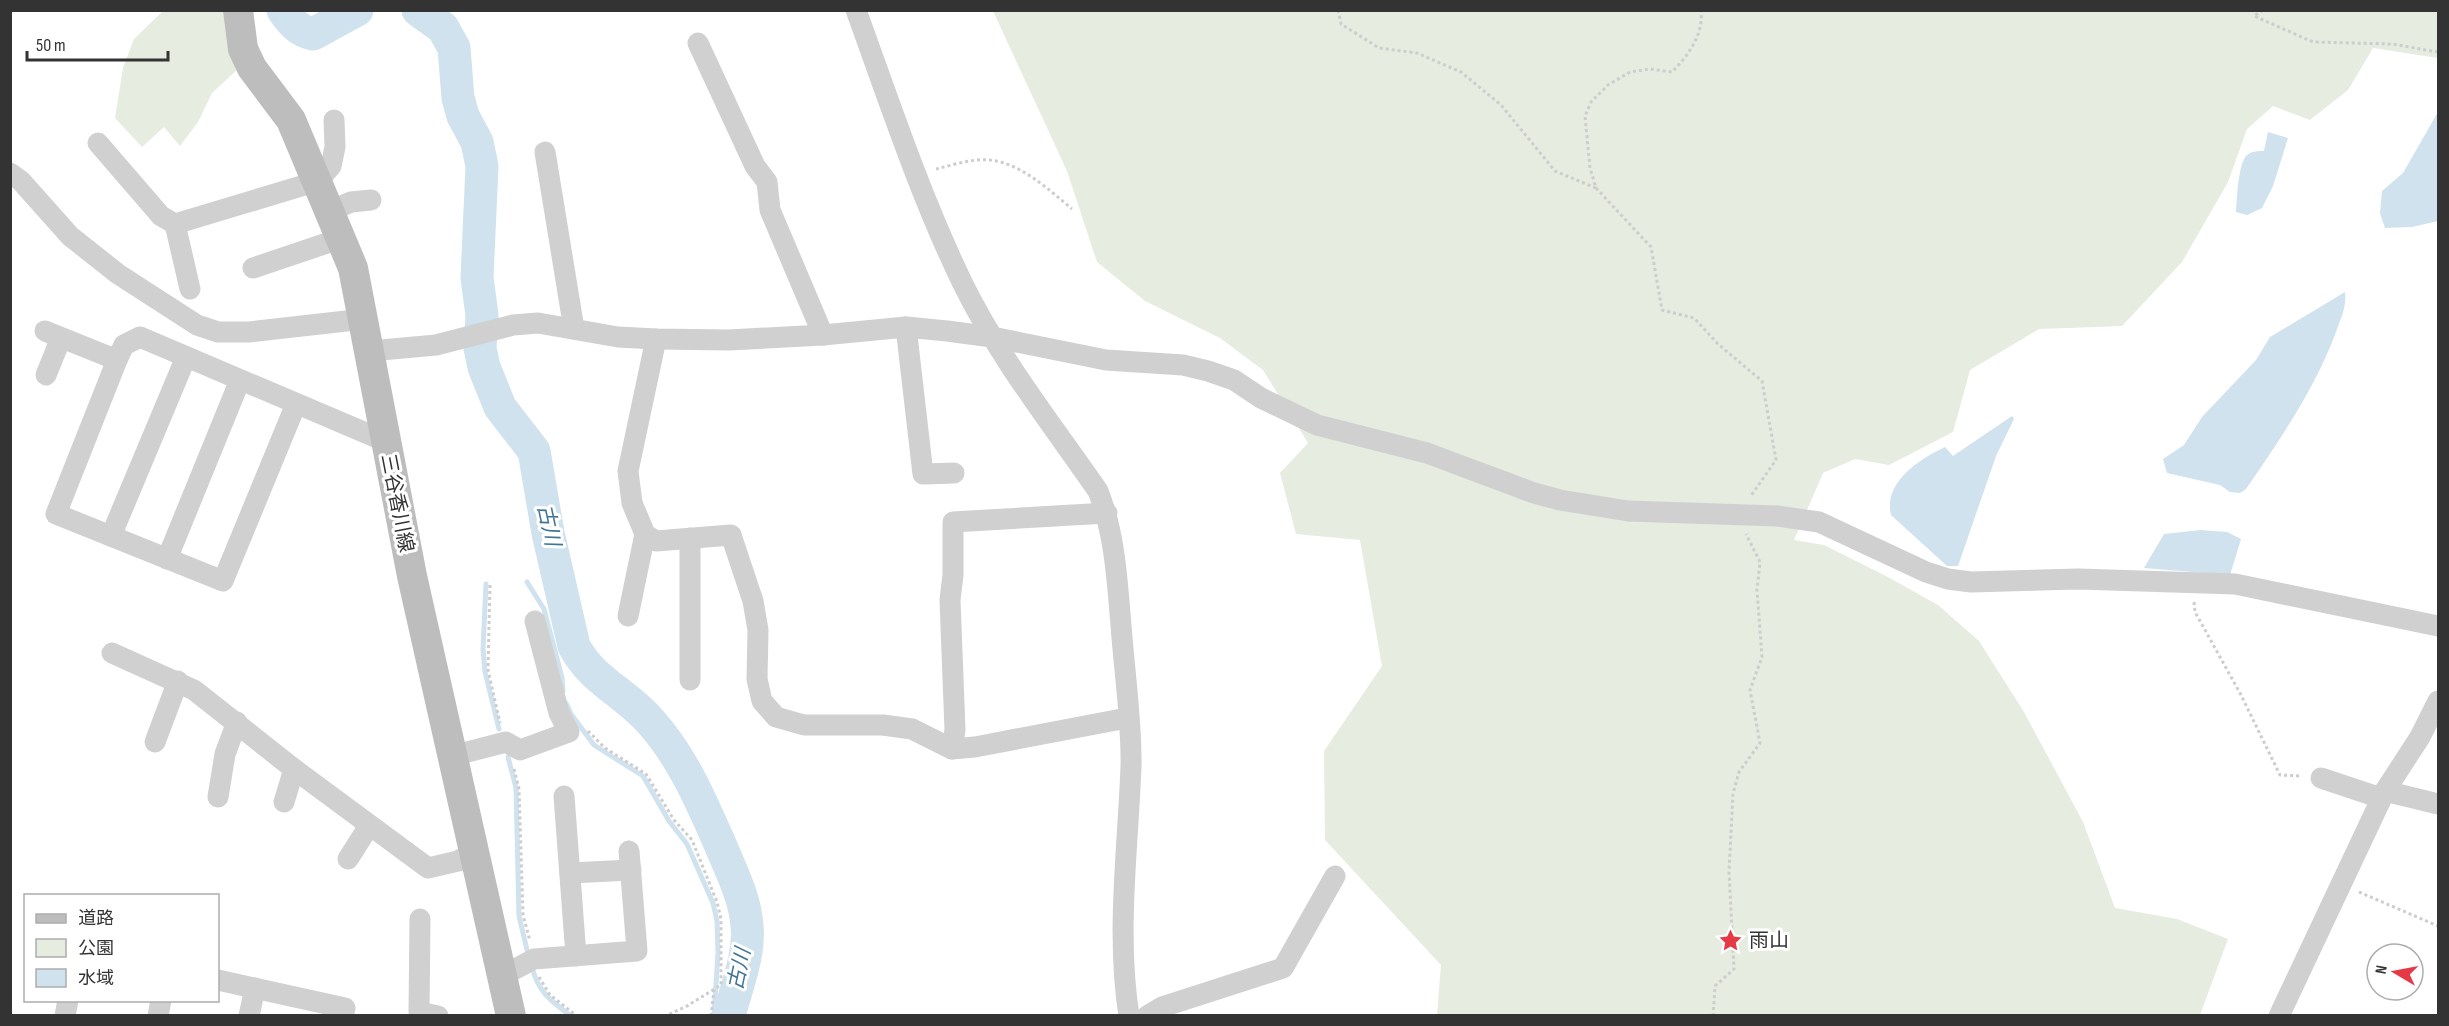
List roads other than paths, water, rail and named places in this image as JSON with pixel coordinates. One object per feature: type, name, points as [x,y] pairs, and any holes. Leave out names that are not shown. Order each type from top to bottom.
[{"type":"main road","name":"三谷香川線","points":[[238,10],[243,49],[252,68],[291,120],[353,268],[412,576],[511,1016]]},
{"type":"street","points":[[856,10],[916,174],[962,281],[992,337],[1098,491],[1107,513],[1116,559],[1131,762],[1125,836],[1123,934],[1129,1016]]},
{"type":"street","points":[[698,44],[755,166],[767,182],[770,210],[823,335]]},
{"type":"street","points":[[98,143],[161,216],[175,224],[318,181],[331,166],[335,147],[334,120]]},
{"type":"street","points":[[545,152],[574,329]]},
{"type":"street","points":[[10,173],[21,181],[70,236],[118,274],[197,325],[218,332],[249,332],[364,320]]},
{"type":"street","points":[[330,211],[351,202],[371,200]]},
{"type":"street","points":[[175,224],[190,289]]},
{"type":"street","points":[[253,268],[342,238]]},
{"type":"street","points":[[370,351],[436,345],[513,325],[538,323],[618,337],[656,339],[729,340],[823,335],[906,327],[992,337],[1106,360],[1183,365],[1209,371],[1234,380],[1261,398],[1317,425],[1427,453],[1534,493],[1560,500],[1628,511],[1788,517],[1819,522],[1926,572],[1948,579],[1971,582],[2078,579],[2235,584],[2439,626]]},
{"type":"street","points":[[906,327],[922,474],[954,473]]},
{"type":"street","points":[[46,375],[53,334],[117,360]]},
{"type":"street","points":[[296,404],[223,581],[56,514],[124,345],[140,337],[387,442]]},
{"type":"street","points":[[628,616],[645,534],[632,503],[628,471],[656,339]]},
{"type":"street","points":[[111,536],[186,357]]},
{"type":"street","points":[[167,559],[240,380]]},
{"type":"street","points":[[952,749],[956,730],[950,600],[953,575],[953,522],[1107,513]]},
{"type":"street","points":[[645,534],[656,541],[731,535],[753,601],[758,630],[757,679],[762,701],[776,717],[804,725],[883,725],[912,729],[952,749],[975,747],[1128,718]]},
{"type":"street","points":[[690,538],[690,680]]},
{"type":"street","points":[[452,756],[506,742],[520,750],[569,732],[559,713],[535,621]]},
{"type":"street","points":[[112,653],[194,690],[294,769],[428,868],[458,861],[474,852]]},
{"type":"street","points":[[155,742],[178,681]]},
{"type":"street","points":[[2279,1016],[2383,795],[2420,737],[2439,701]]},
{"type":"street","points":[[218,797],[225,754],[237,722]]},
{"type":"street","points":[[284,802],[294,769]]},
{"type":"street","points":[[2321,778],[2383,795],[2439,804]]},
{"type":"street","points":[[564,796],[576,956]]},
{"type":"street","points":[[348,859],[369,826]]},
{"type":"street","points":[[502,976],[534,959],[637,951],[630,861],[570,873]]},
{"type":"street","points":[[1147,1016],[1162,1007],[1283,968],[1335,876]]},
{"type":"street","points":[[420,919],[419,1012],[438,1016]]},
{"type":"street","points":[[219,980],[345,1008],[343,1016]]},
{"type":"street","points":[[249,1016],[255,988]]},
{"type":"water","points":[[2438,112],[2438,221],[2412,227],[2385,228],[2380,213],[2382,191],[2403,173]]},
{"type":"water","points":[[2268,132],[2288,138],[2273,186],[2262,208],[2247,215],[2236,212],[2238,183],[2243,161],[2250,153],[2264,151]]},
{"type":"water","points":[[2345,292],[2342,317],[2318,374],[2296,413],[2246,489],[2240,493],[2230,492],[2220,485],[2167,473],[2163,459],[2184,445],[2202,417],[2256,360],[2270,337]]},
{"type":"water","points":[[2012,416],[2014,419],[1996,456],[1958,566],[1947,566],[1891,515],[1890,503],[1893,492],[1906,473],[1925,458],[1945,447],[1953,456]]},
{"type":"water","points":[[2201,530],[2227,532],[2241,539],[2230,575],[2144,568],[2164,534]]},
{"type":"waterway","name":"古川","points":[[283,10],[296,26],[313,34],[357,10]]},
{"type":"waterway","name":"古川","points":[[418,10],[443,28],[454,48],[458,98],[463,116],[477,142],[482,166],[477,278],[482,315],[480,348],[484,367],[500,407],[534,451],[548,533],[574,646],[581,658],[599,678],[631,702],[651,722],[673,750],[698,796],[740,894],[746,915],[747,937],[742,971],[729,1016]]},
{"type":"waterway","points":[[527,582],[544,609],[562,678],[563,691]]},
{"type":"waterway","points":[[486,584],[483,649],[485,672],[499,729]]},
{"type":"waterway","points":[[566,703],[571,714],[594,745],[643,776],[669,821],[687,844],[713,903],[717,921],[718,953],[714,1016]]},
{"type":"waterway","points":[[508,757],[516,788],[519,916],[527,950]]},
{"type":"waterway","points":[[532,967],[542,990],[557,1006],[571,1016]]},
{"type":"place","name":"雨山","points":[[1731,940]]}]
